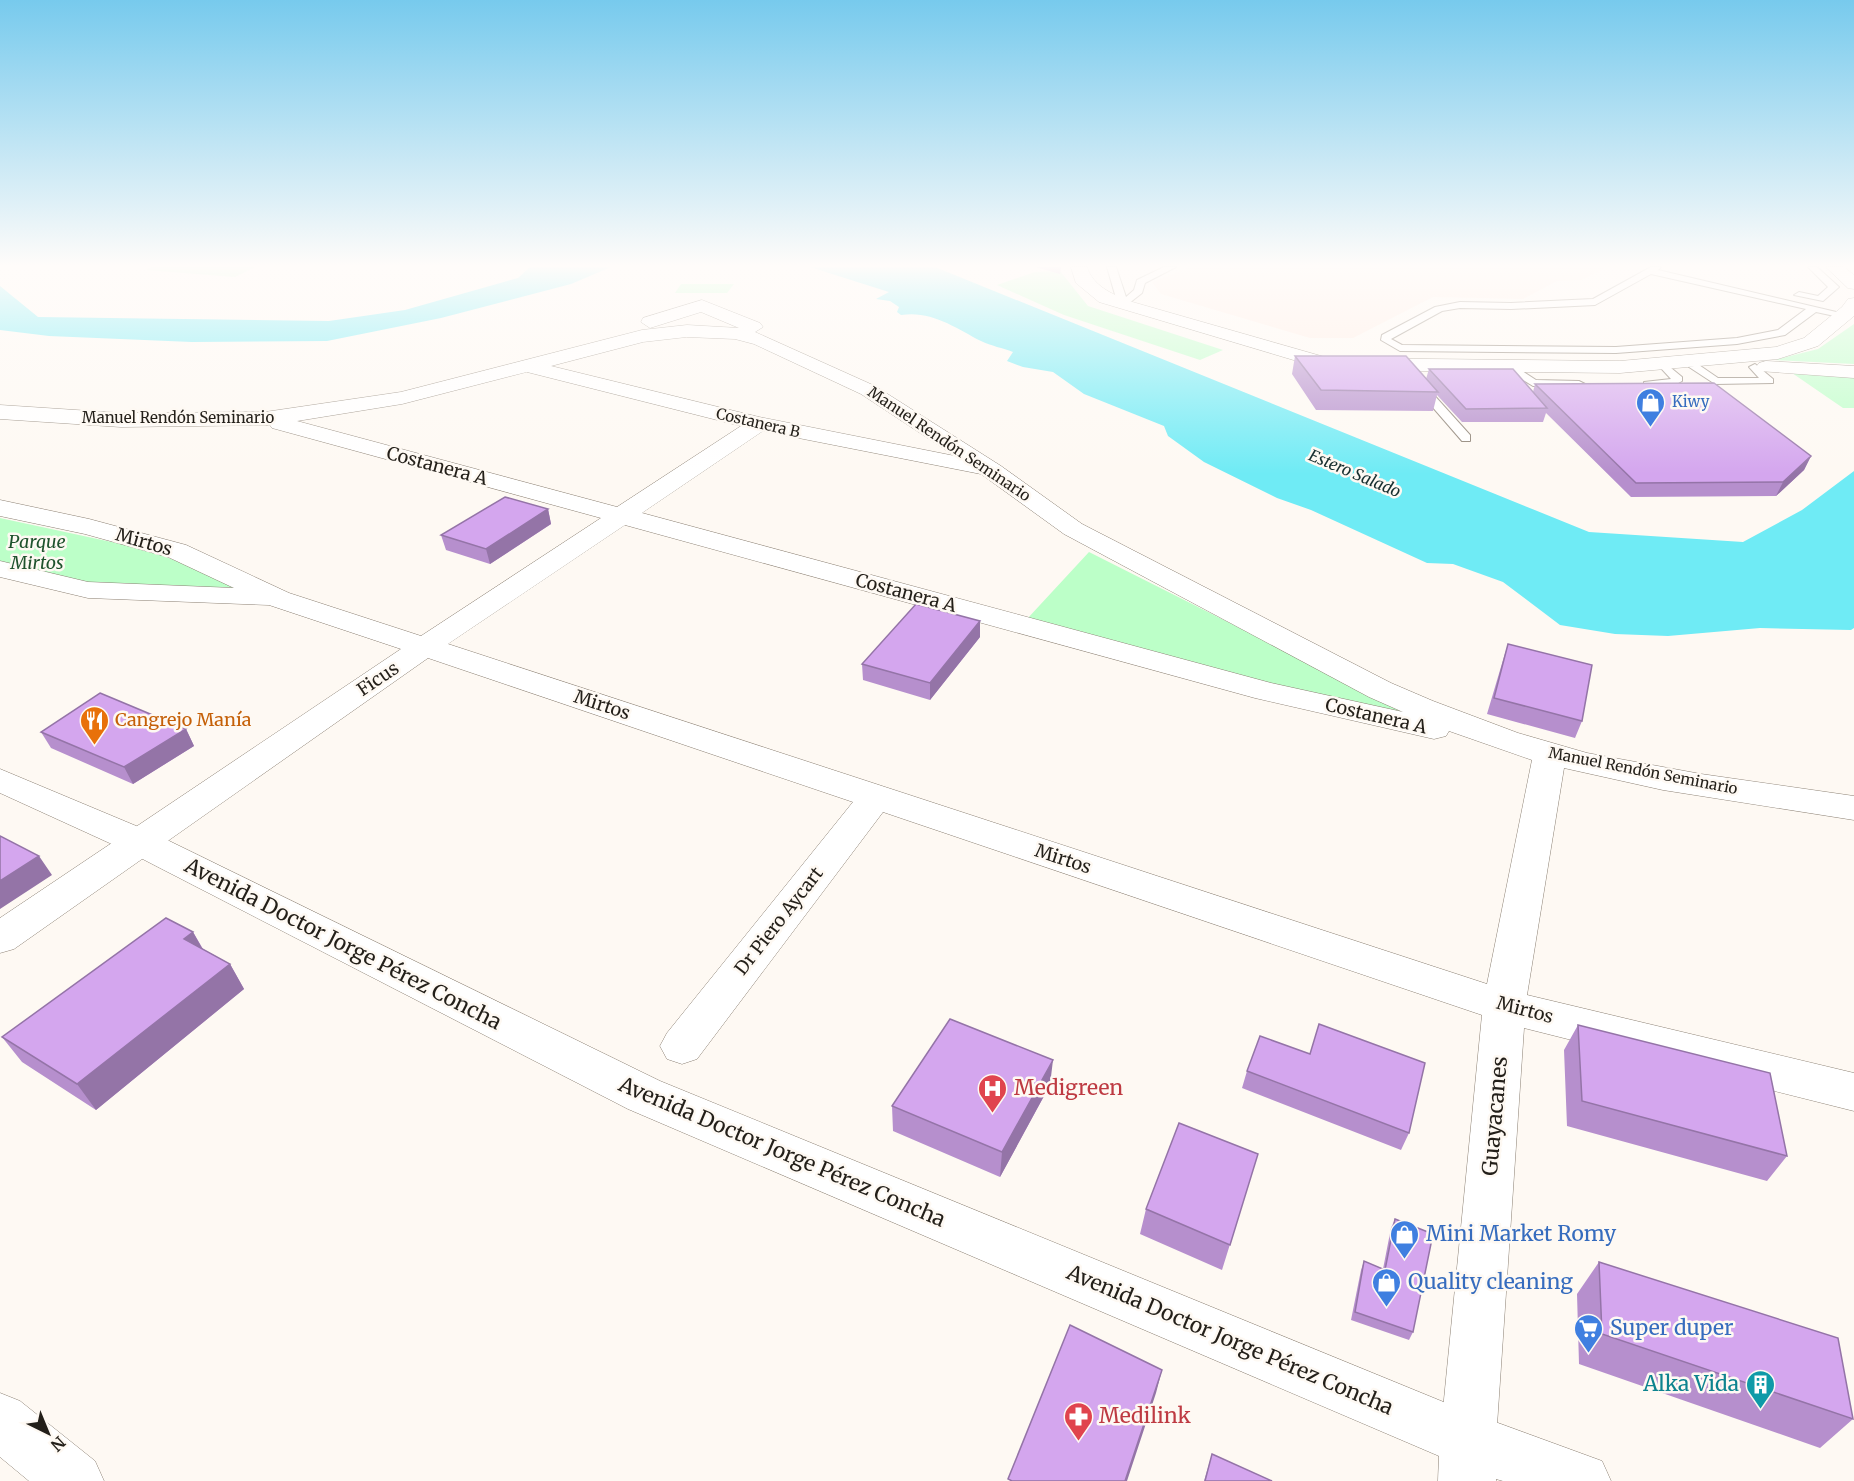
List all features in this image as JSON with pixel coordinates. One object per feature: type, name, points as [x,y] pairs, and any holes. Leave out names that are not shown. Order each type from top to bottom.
[{"type":"street","name":"Manuel Rendón Seminario","points":[[0,412],[121,420],[266,419],[402,398],[595,346],[652,336]]},
{"type":"street","name":"Manuel Rendón Seminario","points":[[745,336],[761,340],[868,390],[993,471],[1073,529],[1370,685],[1459,724],[1550,754],[1660,777],[1854,808]]},
{"type":"street","points":[[1231,336],[1327,364],[1755,367],[1854,372]]},
{"type":"street","points":[[1620,367],[1778,353],[1811,342],[1818,336]]},
{"type":"street","name":"Costanera B","points":[[525,365],[759,424],[993,471]]},
{"type":"street","name":"Costanera A","points":[[266,419],[1266,691],[1550,754]]},
{"type":"street","name":"Ficus","points":[[0,938],[424,647],[759,424]]},
{"type":"street","name":"Mirtos","points":[[0,508],[89,527],[177,551],[279,599],[734,747],[876,797],[1504,1005],[1854,1092]]},
{"type":"street","name":"Mirtos","points":[[0,569],[88,590],[279,599]]},
{"type":"street","name":"Guayacanes","points":[[1468,1461],[1504,1005],[1550,754]]},
{"type":"street","name":"Avenida Doctor Jorge Pérez Concha","points":[[0,780],[140,842],[644,1095],[1468,1461],[1582,1481]]},
{"type":"street","name":"Dr Piero Aycart","points":[[682,1046],[876,797]]},
{"type":"street","points":[[0,1421],[75,1481]]},
{"type":"lane","points":[[1388,336],[1386,337],[1395,347],[1400,348],[1616,350],[1737,341],[1764,336]]},
{"type":"lane","points":[[1560,350],[1580,366]]},
{"type":"lane","points":[[1401,365],[1466,438]]},
{"type":"lane","points":[[1638,384],[1673,383],[1678,379],[1665,366]]},
{"type":"lane","points":[[1509,367],[1528,382],[1594,384]]},
{"type":"shaded area","points":[[1304,336],[1357,336],[1353,338]]},
{"type":"green space","points":[[1128,336],[1180,336],[1223,350],[1200,360]]},
{"type":"green space","points":[[1837,336],[1854,336],[1854,364],[1774,360],[1818,349]]},
{"type":"green space","points":[[1792,373],[1854,376],[1854,408],[1843,408]]},
{"type":"green space","name":"Parque Mirtos","points":[[0,518],[144,549],[279,599],[90,589],[0,570]]},
{"type":"green space","points":[[1089,552],[1440,729],[1027,619]]},
{"type":"water","points":[[52,336],[351,336],[327,341],[192,342]]},
{"type":"water","name":"Estero Salado","points":[[972,336],[1106,336],[1589,532],[1743,542],[1802,510],[1854,471],[1854,628],[1851,630],[1760,628],[1668,636],[1615,634],[1560,625],[1503,582],[1453,564],[1427,563],[1311,510],[1277,498],[1204,462],[1168,436],[1164,426],[1084,394],[1053,372],[1023,367],[1007,361],[1013,352]]},
{"type":"building","points":[[1295,356],[1406,356],[1438,392],[1321,390]]},
{"type":"building","points":[[1429,369],[1513,369],[1547,408],[1466,409]]},
{"type":"building","points":[[1714,383],[1811,456],[1783,482],[1636,483],[1535,384]]},
{"type":"building","points":[[505,497],[548,509],[486,549],[441,535]]},
{"type":"building","points":[[916,604],[980,621],[930,683],[862,664]]},
{"type":"building","points":[[1508,644],[1592,665],[1582,721],[1494,698]]},
{"type":"building","points":[[100,693],[186,729],[124,767],[41,732]]},
{"type":"building","points":[[0,836],[39,856],[0,881]]},
{"type":"building","points":[[166,918],[193,932],[184,939],[230,964],[77,1084],[2,1037]]},
{"type":"building","points":[[950,1019],[1053,1060],[1002,1152],[892,1106]]},
{"type":"building","points":[[1319,1024],[1425,1063],[1409,1133],[1247,1071],[1260,1036],[1310,1054]]},
{"type":"building","points":[[1578,1025],[1770,1073],[1787,1156],[1582,1101]]},
{"type":"building","points":[[1179,1123],[1258,1154],[1230,1245],[1146,1209]]},
{"type":"building","points":[[1395,1219],[1433,1234],[1413,1332],[1355,1312],[1364,1261],[1385,1270]]},
{"type":"building","points":[[1599,1262],[1838,1338],[1853,1419],[1602,1334]]},
{"type":"building","points":[[1070,1325],[1162,1370],[1125,1481],[1012,1481],[1008,1479]]},
{"type":"building","points":[[1212,1454],[1272,1481],[1205,1481]]},
{"type":"place","name":"Kiwy","points":[[1651,428]]},
{"type":"place","name":"Cangrejo Manía","points":[[94,746]]},
{"type":"place","name":"Medigreen","points":[[993,1114]]},
{"type":"place","name":"Mini Market Romy","points":[[1405,1260]]},
{"type":"place","name":"Quality cleaning","points":[[1387,1308]]},
{"type":"place","name":"Super duper","points":[[1589,1354]]},
{"type":"place","name":"Alka Vida","points":[[1760,1410]]},
{"type":"place","name":"Medilink","points":[[1078,1442]]}]
